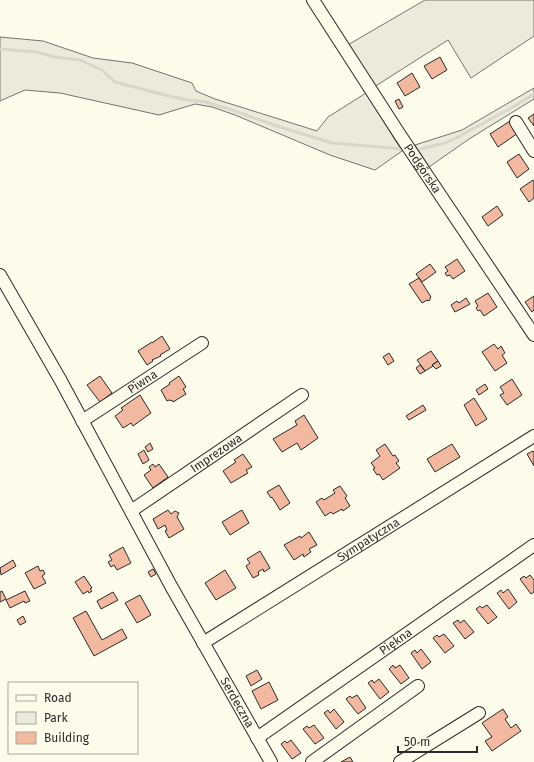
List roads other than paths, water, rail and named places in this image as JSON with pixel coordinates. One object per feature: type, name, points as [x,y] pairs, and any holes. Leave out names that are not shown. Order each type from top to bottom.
[{"type":"street","name":"Podgórska","points":[[313,0],[400,135],[534,335]]},
{"type":"street","points":[[516,122],[534,151]]},
{"type":"street","name":"Serdeczna","points":[[0,276],[61,381],[171,586],[271,762]]},
{"type":"street","name":"Piwna","points":[[82,421],[202,344]]},
{"type":"street","name":"Imprezowa","points":[[131,511],[302,395]]},
{"type":"street","name":"Sympatyczna","points":[[203,643],[534,436]]},
{"type":"street","name":"Piękna","points":[[257,738],[534,545]]},
{"type":"street","points":[[312,762],[418,686]]},
{"type":"street","points":[[400,762],[479,712]]},
{"type":"waterway","points":[[0,49],[36,52],[55,57],[80,60],[102,70],[115,82],[169,96],[205,102],[332,143],[403,149]]},
{"type":"waterway","points":[[421,149],[445,143],[456,138],[534,94]]}]
